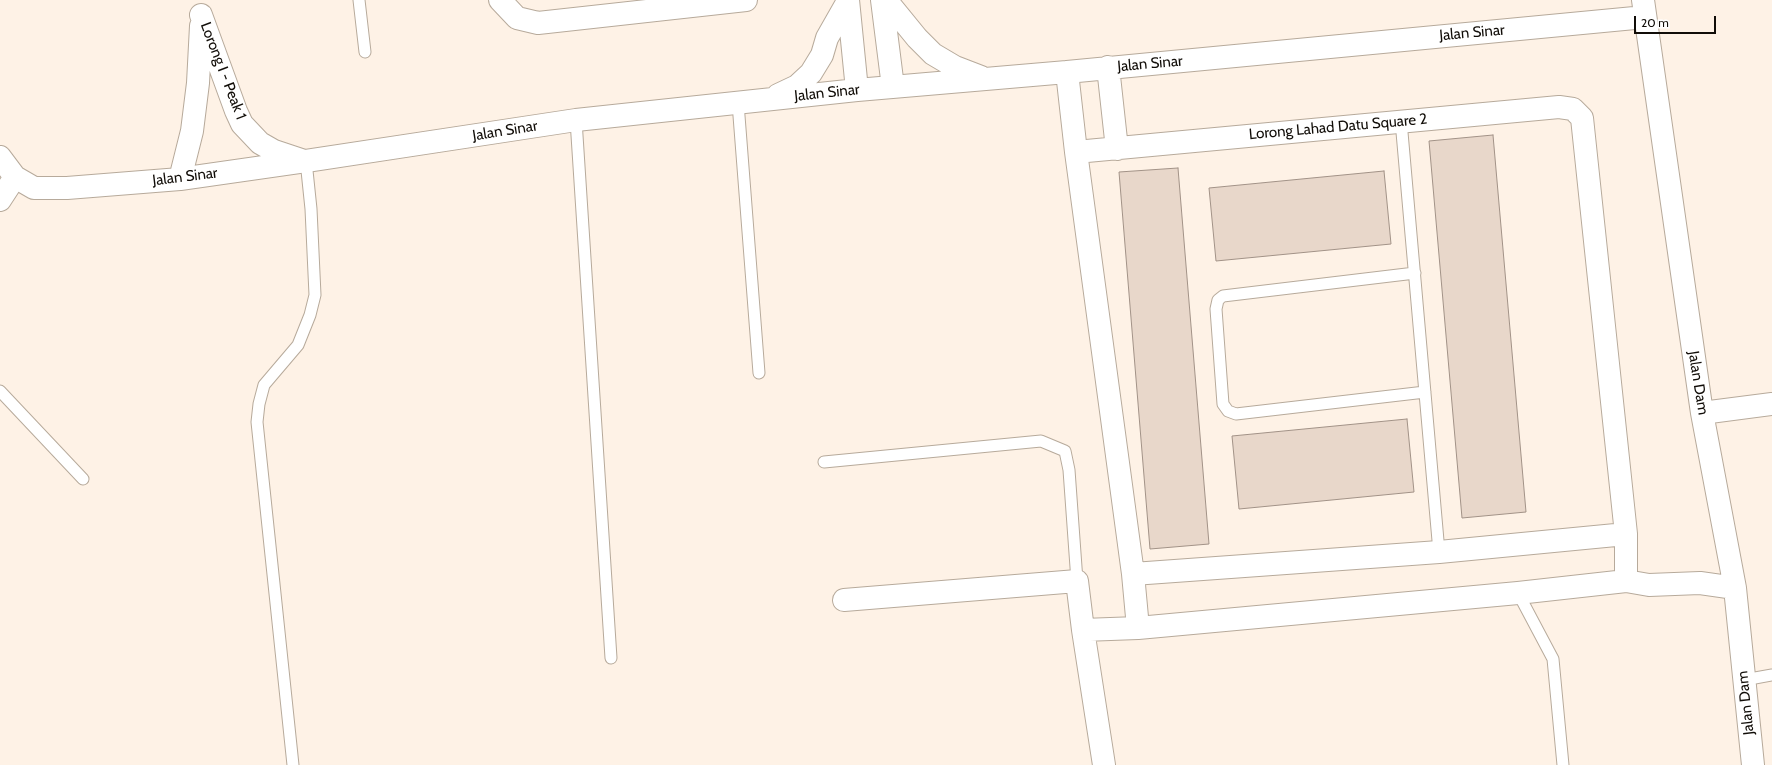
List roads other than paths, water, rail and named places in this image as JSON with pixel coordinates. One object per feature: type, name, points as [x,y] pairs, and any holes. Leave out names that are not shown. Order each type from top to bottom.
[{"type":"street","points":[[500,0],[517,18],[538,22],[635,7],[746,0]]},
{"type":"street","points":[[882,0],[893,87]]},
{"type":"street","points":[[886,0],[916,38],[933,54],[955,67],[984,78]]},
{"type":"street","points":[[848,1],[857,90]]},
{"type":"street","points":[[768,100],[797,86],[811,73],[822,55],[827,38],[848,1]]},
{"type":"street","name":"Lorong I - Peak 1","points":[[200,8],[236,111],[242,124],[260,143],[270,149],[306,161]]},
{"type":"street","name":"Lorong I - Peak 1","points":[[180,179],[192,131],[198,83],[200,8]]},
{"type":"street","name":"Jalan Sinar","points":[[0,157],[8,176],[34,188],[67,188],[180,179],[576,120],[857,90],[1108,68],[1644,9]]},
{"type":"street","name":"Jalan Dam","points":[[1644,9],[1702,413],[1735,588],[1752,765]]},
{"type":"street","points":[[1108,68],[1117,148]]},
{"type":"street","points":[[1067,72],[1076,152],[1133,574],[1138,628]]},
{"type":"street","name":"Lorong Lahad Datu Square 2","points":[[1076,152],[1559,107],[1573,109],[1582,118],[1626,534]]},
{"type":"street","points":[[0,200],[8,176]]},
{"type":"street","points":[[1702,413],[1772,404]]},
{"type":"street","points":[[1133,574],[1439,552],[1626,534],[1626,581]]},
{"type":"street","points":[[844,600],[1077,581],[1104,765]]},
{"type":"street","points":[[1083,630],[1138,628],[1518,593],[1626,581],[1649,585],[1700,583],[1735,588]]},
{"type":"lane","points":[[359,0],[365,52]]},
{"type":"lane","points":[[738,103],[759,372]]},
{"type":"lane","points":[[576,120],[611,658]]},
{"type":"lane","points":[[1401,121],[1439,552]]},
{"type":"lane","points":[[293,765],[257,422],[259,404],[264,385],[298,345],[310,315],[315,295],[311,209],[306,161]]},
{"type":"lane","points":[[1414,273],[1223,296],[1218,300],[1216,308],[1223,404],[1228,411],[1236,414],[1425,392]]},
{"type":"lane","points":[[0,391],[83,479]]},
{"type":"lane","points":[[824,462],[1041,441],[1064,451],[1069,470],[1077,581]]},
{"type":"lane","points":[[1518,593],[1553,659],[1563,765]]},
{"type":"lane","points":[[1744,680],[1772,675]]}]
